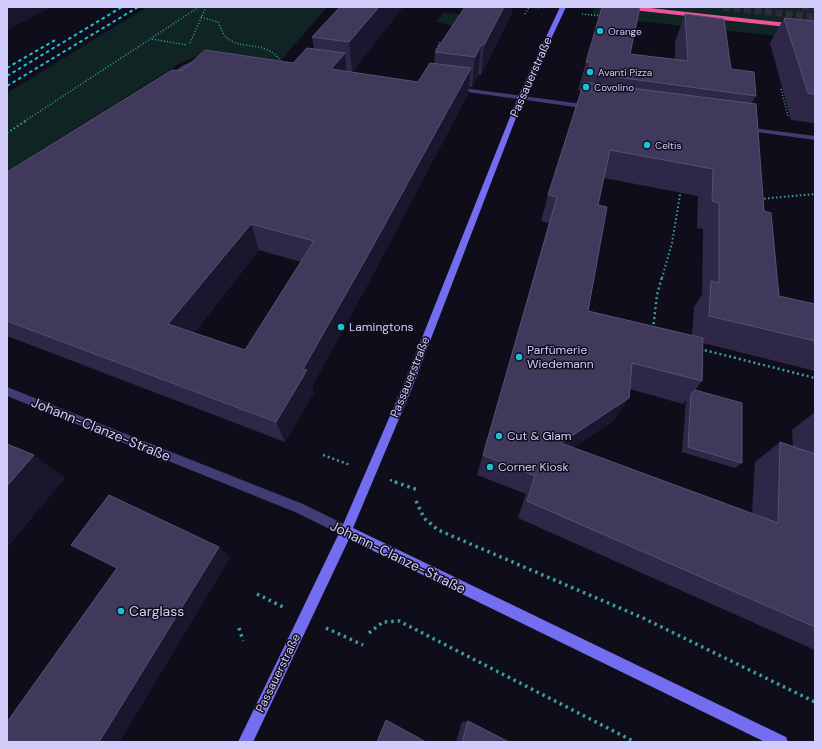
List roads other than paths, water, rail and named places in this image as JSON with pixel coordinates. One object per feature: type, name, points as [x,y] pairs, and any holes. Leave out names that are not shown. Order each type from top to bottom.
[{"type":"highway","points":[[624,7],[815,28]]},
{"type":"street","name":"Passauerstraße","points":[[245,742],[346,531],[406,388],[521,97],[563,7]]},
{"type":"street","points":[[160,82],[186,66],[207,57]]},
{"type":"street","points":[[447,88],[521,97],[598,109]]},
{"type":"street","points":[[734,127],[815,138]]},
{"type":"street","name":"Johann-Clanze-Straße","points":[[7,391],[299,508],[781,742]]},
{"type":"tunnel","points":[[723,7],[815,17]]},
{"type":"tunnel","points":[[802,7],[815,8]]},
{"type":"railway","points":[[7,76],[122,7]]},
{"type":"railway","points":[[7,86],[138,7]]},
{"type":"railway","points":[[7,68],[57,39]]},
{"type":"place","name":"Orange","points":[[600,31]]},
{"type":"place","name":"Avanti Pizza","points":[[590,72]]},
{"type":"place","name":"Covolino","points":[[586,87]]},
{"type":"place","name":"Celtis","points":[[647,145]]},
{"type":"place","name":"Lamingtons","points":[[341,327]]},
{"type":"place","name":"Parfümerie Wiedemann","points":[[519,357]]},
{"type":"place","name":"Cut & Glam","points":[[499,436]]},
{"type":"place","name":"Corner Kiosk","points":[[490,467]]},
{"type":"place","name":"Carglass","points":[[121,611]]}]
